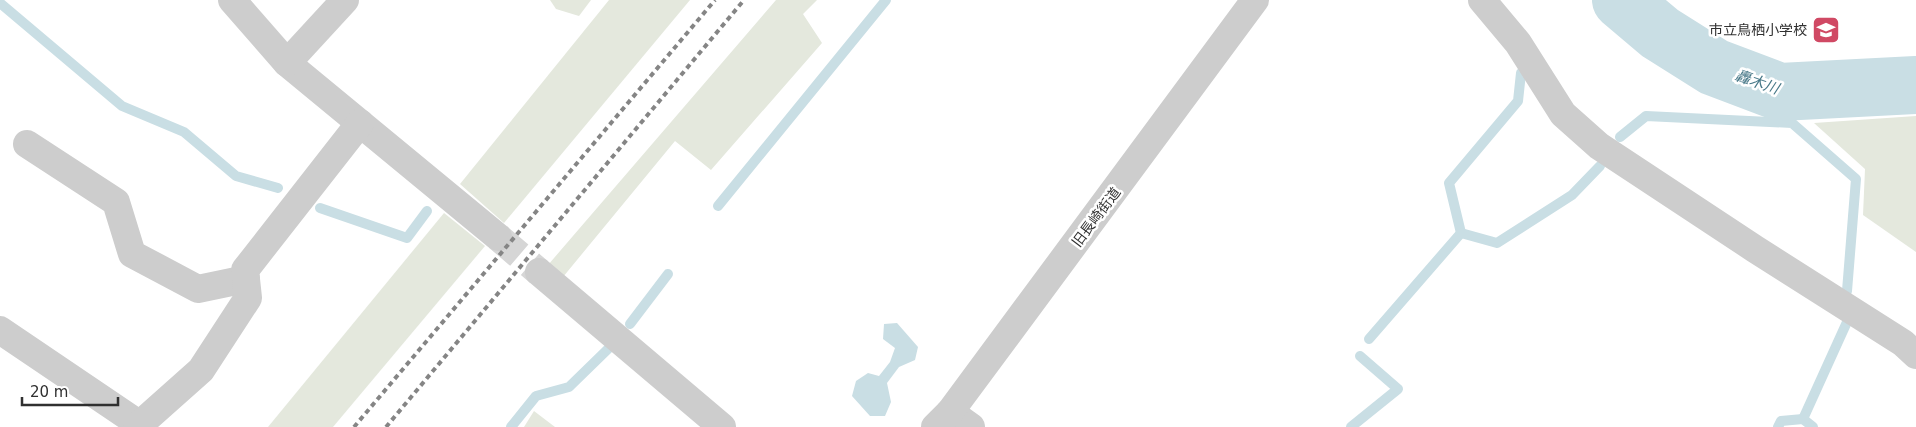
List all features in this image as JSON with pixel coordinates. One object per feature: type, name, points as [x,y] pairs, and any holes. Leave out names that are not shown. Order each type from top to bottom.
[{"type":"street","points":[[232,0],[287,62],[498,237]]},
{"type":"street","points":[[287,62],[345,0]]},
{"type":"street","name":"旧長崎街道","points":[[952,422],[1255,0]]},
{"type":"street","points":[[1482,0],[1518,43],[1563,114],[1599,146],[1755,249],[1903,343],[1916,356]]},
{"type":"street","points":[[0,330],[138,425],[201,370],[248,298],[245,270],[360,123]]},
{"type":"street","points":[[27,144],[116,202],[132,254],[198,289],[246,279]]},
{"type":"street","points":[[539,272],[722,427]]},
{"type":"shaded area","points":[[550,0],[591,0],[579,16],[556,9]]},
{"type":"shaded area","points":[[609,0],[690,0],[504,223],[460,184]]},
{"type":"shaded area","points":[[776,0],[817,0],[803,14],[822,43],[711,170],[675,141],[563,277],[548,265]]},
{"type":"shaded area","points":[[1916,116],[1916,252],[1863,215],[1865,169],[1814,123]]},
{"type":"shaded area","points":[[444,213],[485,246],[333,427],[268,427]]},
{"type":"shaded area","points":[[897,323],[918,347],[915,360],[899,367],[887,383],[891,402],[885,416],[870,416],[852,396],[856,381],[868,373],[879,376],[890,362],[895,348],[883,339],[884,324]]},
{"type":"shaded area","points":[[534,411],[555,427],[524,427]]},
{"type":"waterway","points":[[718,206],[886,0]]},
{"type":"waterway","name":"轟木川","points":[[1621,0],[1660,33],[1714,67],[1780,92],[1916,85]]},
{"type":"waterway","points":[[0,3],[122,106],[184,132],[236,176],[278,188]]},
{"type":"waterway","points":[[1461,233],[1449,183],[1518,101],[1521,73]]},
{"type":"waterway","points":[[1620,137],[1646,116],[1792,123],[1856,179],[1847,291]]},
{"type":"waterway","points":[[1369,339],[1461,233],[1497,243],[1572,195],[1600,166]]},
{"type":"waterway","points":[[320,208],[407,238],[427,211]]},
{"type":"waterway","points":[[630,324],[668,274]]},
{"type":"waterway","points":[[1813,427],[1803,419],[1847,322]]},
{"type":"waterway","points":[[511,427],[536,396],[569,387],[608,349]]},
{"type":"waterway","points":[[1351,427],[1398,389],[1360,356]]},
{"type":"waterway","points":[[1778,427],[1781,421],[1803,419]]},
{"type":"tunnel","points":[[498,237],[539,272]]},
{"type":"railway","points":[[354,427],[715,0]]},
{"type":"railway","points":[[386,427],[744,0]]},
{"type":"place","name":"市立鳥栖小学校","points":[[1826,30]]}]
